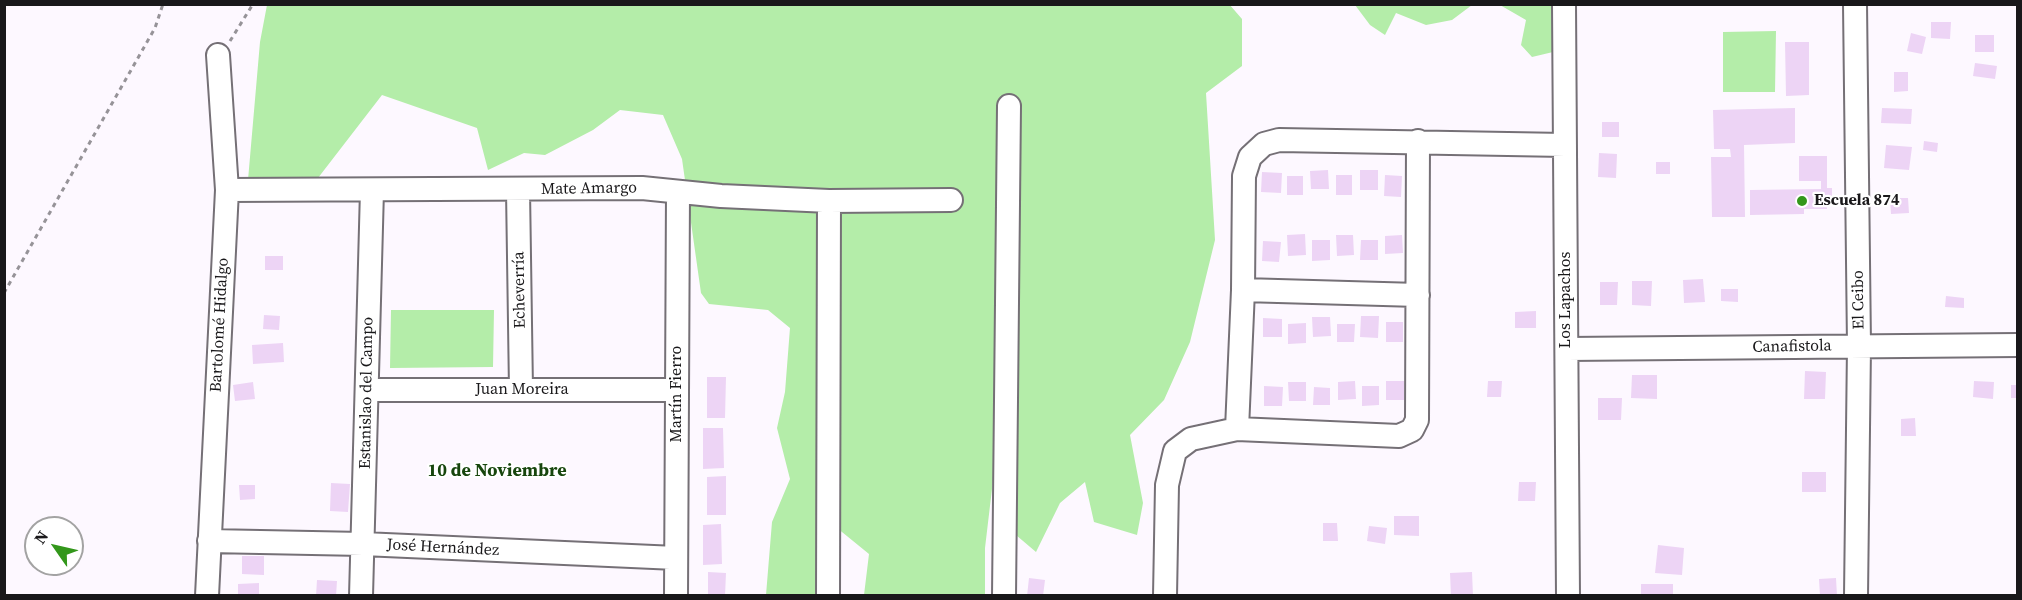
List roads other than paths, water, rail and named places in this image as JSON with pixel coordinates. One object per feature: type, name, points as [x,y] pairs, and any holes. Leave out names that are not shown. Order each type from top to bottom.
[{"type":"street","name":"Los Lapachos","points":[[1564,4],[1568,596]]},
{"type":"street","name":"El Ceibo","points":[[1856,4],[1859,346],[1856,596]]},
{"type":"street","name":"Bartolomé Hidalgo","points":[[207,596],[227,190],[218,55]]},
{"type":"street","points":[[1004,596],[1009,106]]},
{"type":"street","points":[[1237,429],[1243,290],[1244,176],[1250,157],[1264,144],[1279,140],[1565,145]]},
{"type":"street","points":[[1165,596],[1167,485],[1175,451],[1191,439],[1237,429],[1399,436],[1412,430],[1417,420],[1418,141]]},
{"type":"street","name":"Mate Amargo","points":[[227,190],[642,188],[829,201],[951,200]]},
{"type":"street","name":"Estanislao del Campo","points":[[361,596],[372,190]]},
{"type":"street","name":"Echeverría","points":[[518,190],[521,390]]},
{"type":"street","name":"Martín Fierro","points":[[676,596],[678,192]]},
{"type":"street","points":[[828,596],[829,201]]},
{"type":"street","points":[[1243,290],[1418,295]]},
{"type":"street","name":"Canafistola","points":[[1567,350],[2018,345]]},
{"type":"street","name":"Juan Moreira","points":[[367,390],[677,390]]},
{"type":"street","name":"José Hernández","points":[[209,541],[363,544],[676,558]]},
{"type":"place","name":"Escuela 874","points":[[1802,201]]},
{"type":"district","name":"10 de Noviembre","points":[[497,471]]}]
